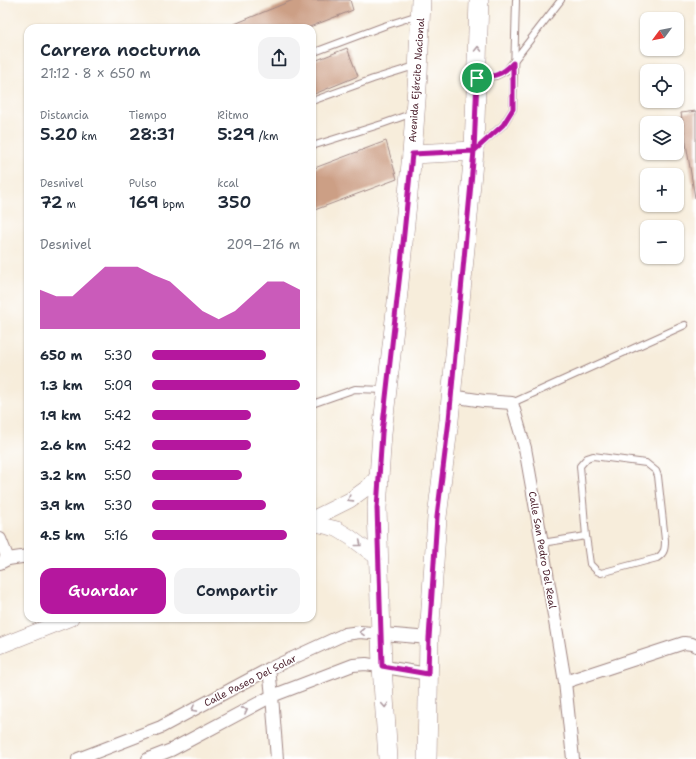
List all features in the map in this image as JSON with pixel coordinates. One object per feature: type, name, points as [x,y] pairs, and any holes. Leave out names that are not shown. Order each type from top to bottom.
[{"type":"main road","points":[[427,759],[429,638],[437,517],[449,420],[474,151],[479,0]]},
{"type":"main road","name":"Avenida Ejército Nacional","points":[[388,759],[382,666],[377,508],[382,433],[412,154],[421,7]]},
{"type":"main road","points":[[412,154],[474,151]]},
{"type":"street","points":[[451,396],[484,401],[512,403]]},
{"type":"street","name":"Calle San Pedro Del Real","points":[[512,403],[525,448],[542,543],[565,682],[573,759]]},
{"type":"street","points":[[316,516],[350,500],[368,486],[380,474]]},
{"type":"street","points":[[316,524],[337,529],[350,536],[379,559]]},
{"type":"street","points":[[0,540],[4,561],[24,557]]},
{"type":"street","points":[[0,646],[61,622]]},
{"type":"street","name":"Calle Paseo Del Solar","points":[[78,759],[160,727],[269,669],[345,634],[360,632],[381,633],[429,638]]},
{"type":"street","points":[[565,682],[684,643],[696,646]]},
{"type":"street","points":[[148,759],[171,750],[272,696],[353,665],[366,664],[428,674]]},
{"type":"street","points":[[269,669],[277,759]]},
{"type":"lane","points":[[474,151],[503,125],[513,109],[513,63],[516,0]]},
{"type":"lane","points":[[477,78],[496,76],[502,73],[513,63],[562,0]]},
{"type":"lane","points":[[316,52],[384,26],[421,7]]},
{"type":"lane","points":[[316,100],[418,65]]},
{"type":"lane","points":[[316,145],[382,124],[414,112]]},
{"type":"lane","points":[[512,403],[685,325]]},
{"type":"lane","points":[[316,403],[355,389],[387,390]]},
{"type":"lane","points":[[593,456],[646,463],[656,471],[658,476],[665,540],[662,555],[658,558],[601,573],[596,571],[590,564],[586,536],[580,466],[587,458],[593,456]]},
{"type":"lane","points":[[542,543],[586,536]]},
{"type":"building","points":[[293,0],[350,0],[353,10],[316,24],[235,24]]},
{"type":"building","points":[[347,48],[358,76],[316,93],[316,60]]},
{"type":"building","points":[[696,111],[696,198],[684,131],[684,116],[681,116],[681,113]]},
{"type":"building","points":[[386,141],[397,179],[316,209],[316,167]]},
{"type":"route","points":[[477,78],[474,151],[412,154],[382,433],[377,508],[382,666],[428,674],[437,517],[449,420],[474,151],[503,125],[513,109],[513,63],[506,71],[496,76],[477,78]]}]
